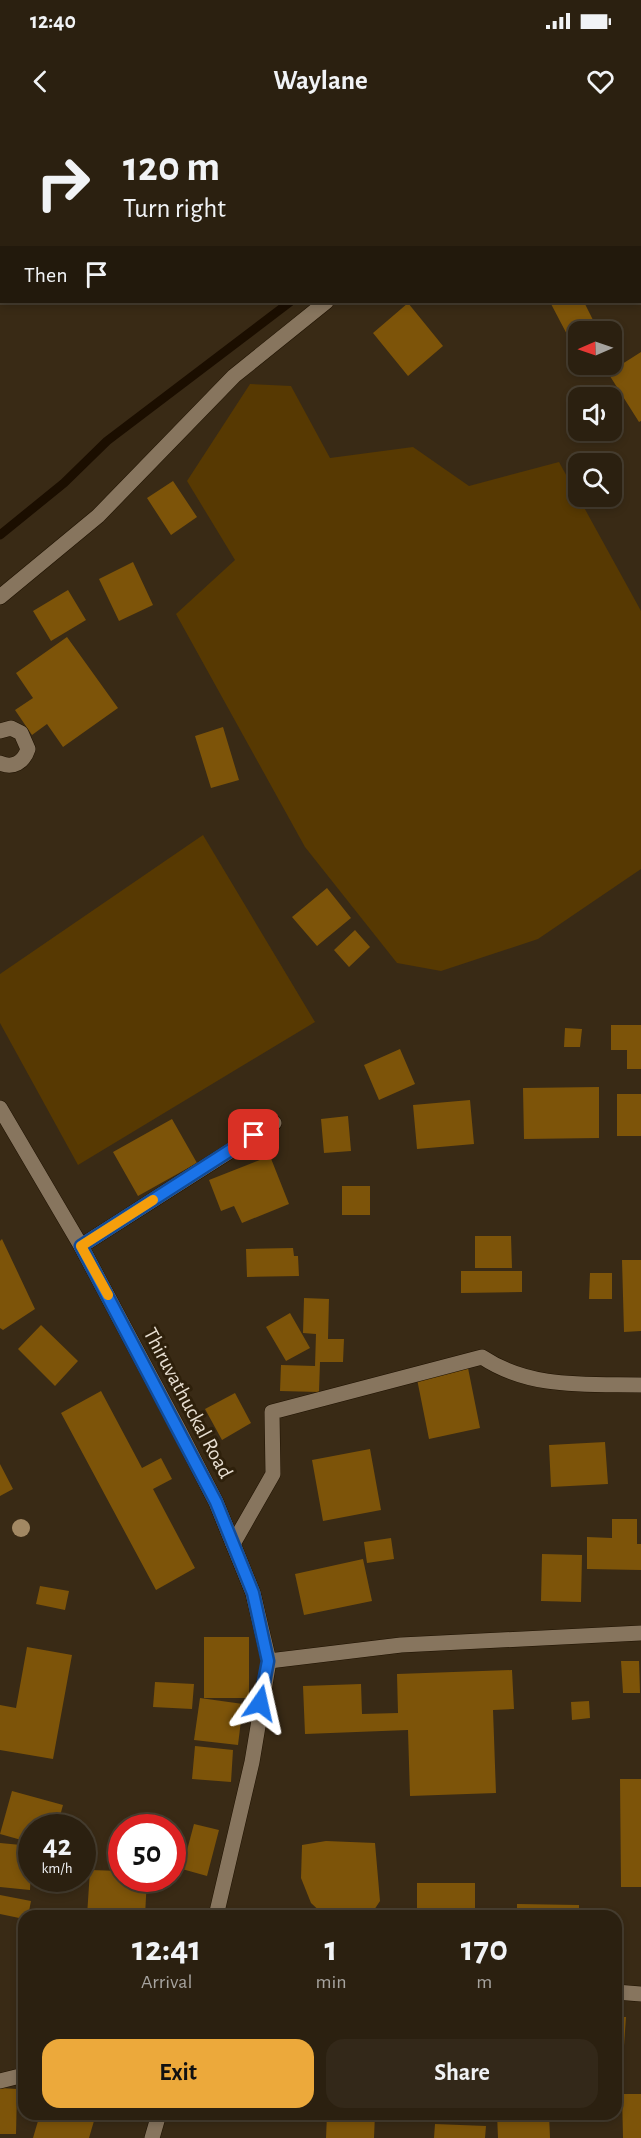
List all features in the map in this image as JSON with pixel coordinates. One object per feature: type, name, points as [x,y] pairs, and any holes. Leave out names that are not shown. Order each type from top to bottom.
[{"type":"street","points":[[0,597],[98,516],[234,376],[325,303]]},
{"type":"street","points":[[0,731],[11,728],[21,733],[28,749],[17,764],[0,762]]},
{"type":"street","name":"Thiruvathuckal Road","points":[[0,1108],[81,1246],[216,1502],[253,1593],[268,1661],[252,1762],[217,1910]]},
{"type":"street","points":[[81,1246],[274,1123]]},
{"type":"street","points":[[233,1544],[273,1474],[272,1412],[482,1357],[504,1371],[553,1383],[641,1385]]},
{"type":"street","points":[[268,1661],[401,1645],[641,1633]]},
{"type":"street","points":[[622,1993],[641,1995]]},
{"type":"street","points":[[0,2080],[18,2076]]},
{"type":"street","points":[[152,2138],[157,2120]]},
{"type":"shaded area","points":[[250,384],[291,386],[330,458],[413,447],[469,486],[559,462],[568,478],[568,507],[584,507],[641,611],[641,869],[538,939],[441,971],[397,963],[305,847],[176,614],[235,560],[187,481]]},
{"type":"shaded area","points":[[203,835],[315,1022],[78,1165],[0,1023],[0,974]]},
{"type":"building","points":[[408,303],[443,346],[408,376],[373,333]]},
{"type":"building","points":[[551,303],[584,303],[594,321],[568,321],[568,336]]},
{"type":"building","points":[[641,352],[641,421],[639,422],[622,395],[622,387],[617,387],[609,375],[622,375],[622,364]]},
{"type":"building","points":[[173,481],[197,517],[171,535],[147,498]]},
{"type":"building","points":[[133,562],[153,605],[119,621],[99,579]]},
{"type":"building","points":[[68,590],[86,620],[51,641],[33,611]]},
{"type":"building","points":[[67,637],[118,708],[63,747],[47,724],[32,735],[15,710],[33,698],[16,673]]},
{"type":"building","points":[[223,727],[239,780],[211,788],[195,736]]},
{"type":"building","points":[[327,888],[351,918],[317,946],[292,917]]},
{"type":"building","points":[[355,930],[370,947],[349,967],[334,950]]},
{"type":"building","points":[[611,1025],[641,1025],[641,1069],[627,1069],[627,1050],[611,1050]]},
{"type":"building","points":[[565,1028],[582,1029],[580,1047],[564,1047]]},
{"type":"building","points":[[400,1049],[415,1084],[379,1100],[364,1065]]},
{"type":"building","points":[[599,1087],[599,1138],[524,1139],[523,1088]]},
{"type":"building","points":[[617,1094],[641,1094],[641,1136],[617,1136]]},
{"type":"building","points":[[470,1100],[474,1144],[417,1149],[413,1105]]},
{"type":"building","points":[[348,1116],[351,1151],[324,1153],[321,1119]]},
{"type":"building","points":[[172,1119],[197,1163],[138,1196],[113,1152]]},
{"type":"building","points":[[270,1156],[289,1204],[242,1223],[234,1206],[221,1211],[209,1180]]},
{"type":"building","points":[[342,1186],[370,1186],[370,1215],[342,1215]]},
{"type":"building","points":[[475,1236],[511,1236],[512,1268],[475,1268]]},
{"type":"building","points":[[2,1239],[35,1309],[3,1330],[0,1328],[0,1241]]},
{"type":"building","points":[[293,1248],[294,1256],[298,1256],[299,1276],[247,1277],[246,1249]]},
{"type":"building","points":[[622,1260],[641,1260],[641,1331],[624,1332]]},
{"type":"building","points":[[461,1271],[522,1271],[522,1292],[461,1293]]},
{"type":"building","points":[[590,1273],[612,1273],[612,1299],[589,1299]]},
{"type":"building","points":[[304,1298],[329,1299],[328,1339],[344,1339],[343,1362],[320,1362],[319,1392],[280,1391],[281,1365],[315,1366],[316,1334],[303,1333]]},
{"type":"building","points":[[290,1313],[310,1348],[286,1361],[266,1327]]},
{"type":"building","points":[[41,1325],[78,1361],[55,1386],[18,1349]]},
{"type":"building","points":[[467,1363],[480,1428],[429,1439],[416,1374]]},
{"type":"building","points":[[101,1391],[142,1468],[161,1458],[172,1479],[153,1489],[195,1568],[156,1590],[61,1413]]},
{"type":"building","points":[[235,1393],[251,1423],[222,1440],[205,1409]]},
{"type":"building","points":[[605,1442],[608,1484],[551,1487],[549,1445]]},
{"type":"building","points":[[370,1449],[381,1510],[323,1521],[312,1460]]},
{"type":"building","points":[[0,1464],[13,1489],[0,1496]]},
{"type":"building","points":[[612,1519],[637,1519],[637,1544],[641,1544],[641,1570],[587,1569],[587,1537],[612,1538]]},
{"type":"building","points":[[391,1538],[394,1559],[367,1563],[364,1542]]},
{"type":"building","points":[[542,1554],[582,1555],[581,1602],[541,1601]]},
{"type":"building","points":[[363,1559],[372,1601],[304,1615],[295,1574]]},
{"type":"building","points":[[40,1586],[69,1591],[65,1610],[36,1604]]},
{"type":"building","points":[[204,1637],[249,1637],[249,1698],[204,1698]]},
{"type":"building","points":[[27,1647],[72,1655],[53,1759],[0,1750],[0,1705],[16,1708]]},
{"type":"building","points":[[621,1661],[639,1661],[640,1693],[623,1693]]},
{"type":"building","points":[[512,1670],[514,1709],[493,1710],[496,1793],[410,1796],[408,1730],[305,1734],[303,1686],[361,1684],[362,1714],[398,1713],[397,1674]]},
{"type":"building","points":[[155,1682],[194,1684],[192,1709],[153,1707]]},
{"type":"building","points":[[200,1698],[243,1704],[238,1745],[194,1740]]},
{"type":"building","points":[[589,1701],[590,1718],[572,1720],[571,1702]]},
{"type":"building","points":[[195,1746],[233,1750],[231,1782],[192,1779]]},
{"type":"building","points":[[620,1779],[641,1779],[641,1887],[621,1887]]},
{"type":"building","points":[[12,1791],[63,1805],[61,1814],[18,1814],[18,1839],[0,1834]]},
{"type":"building","points":[[194,1824],[219,1830],[207,1876],[186,1870],[186,1854]]},
{"type":"building","points":[[326,1841],[375,1843],[380,1901],[374,1910],[319,1910],[311,1903],[301,1878],[302,1845]]},
{"type":"building","points":[[0,1843],[18,1845],[18,1889],[0,1887]]},
{"type":"building","points":[[96,1870],[108,1871],[108,1892],[146,1892],[145,1910],[87,1910],[89,1892],[96,1892]]},
{"type":"building","points":[[417,1883],[475,1883],[475,1910],[417,1910]]},
{"type":"building","points":[[0,1895],[31,1901],[29,1910],[18,1910],[18,1918],[0,1914]]},
{"type":"building","points":[[517,1904],[579,1905],[579,1910],[517,1910]]},
{"type":"building","points":[[622,2017],[626,2017],[624,2046],[622,2046]]},
{"type":"building","points":[[0,2088],[17,2089],[16,2134],[0,2134]]},
{"type":"building","points":[[622,2094],[641,2094],[641,2138],[623,2138]]},
{"type":"building","points":[[38,2120],[94,2120],[89,2138],[33,2138]]},
{"type":"building","points":[[327,2120],[375,2120],[374,2138],[326,2138]]},
{"type":"building","points":[[497,2120],[549,2120],[550,2138],[498,2138]]},
{"type":"building","points":[[435,2124],[486,2126],[485,2138],[434,2138]]},
{"type":"waterway","points":[[0,535],[64,483],[107,441],[289,303]]},
{"type":"slow traffic","points":[[108,1295],[81,1246],[153,1200]]},
{"type":"route","points":[[254,1135],[81,1246],[216,1502],[253,1593],[268,1661],[260,1703]]}]
